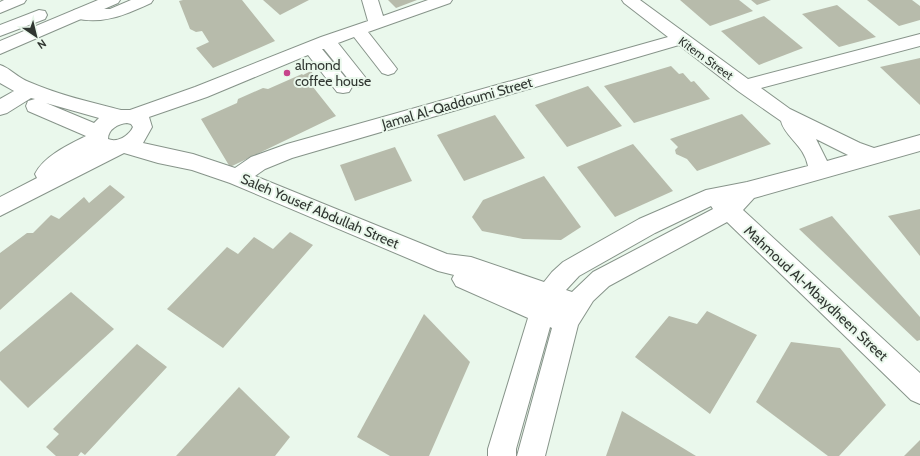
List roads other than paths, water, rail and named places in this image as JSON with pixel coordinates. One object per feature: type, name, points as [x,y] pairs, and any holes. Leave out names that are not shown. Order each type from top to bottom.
[{"type":"street","points":[[0,8],[18,0]]},
{"type":"street","points":[[0,15],[36,0]]},
{"type":"street","points":[[0,47],[77,7],[112,0]]},
{"type":"street","points":[[77,7],[112,14],[145,0]]},
{"type":"street","points":[[370,0],[378,23]]},
{"type":"street","points":[[109,142],[103,126],[112,120],[135,123],[201,92],[320,44],[444,0]]},
{"type":"street","name":"Kitem Street","points":[[630,0],[783,114],[853,149],[874,156]]},
{"type":"street","points":[[357,30],[388,69]]},
{"type":"street","name":"Jamal Al-Qaddoumi Street","points":[[238,177],[258,164],[287,152],[681,39]]},
{"type":"street","points":[[744,86],[920,40]]},
{"type":"street","points":[[320,44],[351,84]]},
{"type":"street","name":"Saleh Yousef Abdullah Street","points":[[0,71],[8,80],[15,94],[109,142],[158,156],[193,162],[238,177],[446,264],[463,278],[546,303],[571,313]]},
{"type":"street","points":[[0,108],[15,94]]},
{"type":"street","name":"Saleh Yousef Abdullah Street","points":[[15,94],[79,106],[135,123],[193,162]]},
{"type":"street","name":"Kitem Street","points":[[783,114],[810,145],[817,157],[819,170]]},
{"type":"street","points":[[0,207],[34,187],[82,166],[109,142],[136,140],[135,123]]},
{"type":"street","points":[[502,456],[502,450],[546,303],[560,280],[571,269],[647,226],[721,203],[748,191],[920,143]]},
{"type":"street","points":[[531,456],[571,313],[588,289],[601,279],[721,203]]},
{"type":"street","name":"Mahmoud Al-Mbaydheen Street","points":[[721,203],[920,391]]},
{"type":"place","name":"almond coffee house","points":[[287,73]]}]
